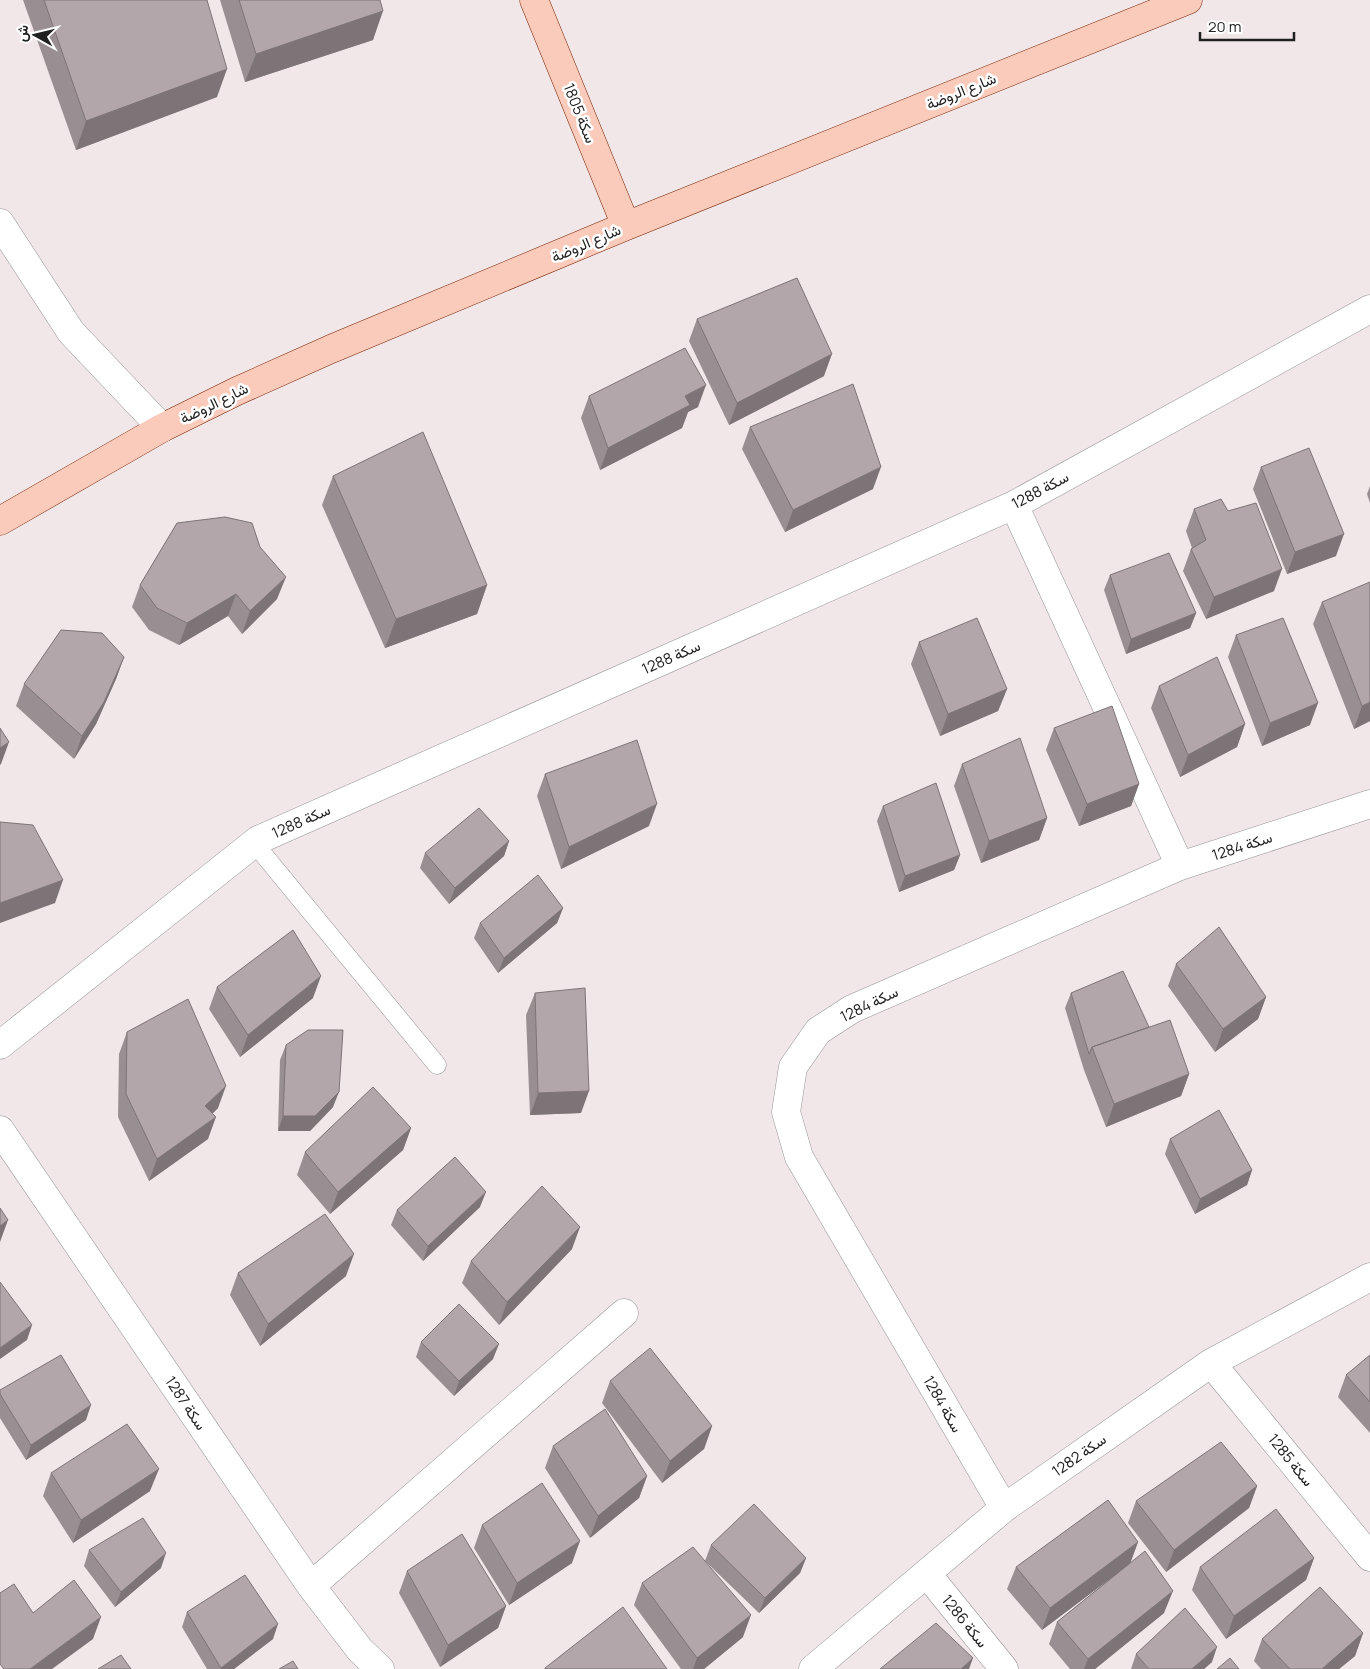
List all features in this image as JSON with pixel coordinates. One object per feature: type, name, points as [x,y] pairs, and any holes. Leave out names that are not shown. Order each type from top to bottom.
[{"type":"main road","name":"سكة 1805","points":[[534,0],[626,226]]},
{"type":"main road","name":"شارع الروضة","points":[[0,521],[162,428],[237,391],[331,349],[626,226],[1188,0]]},
{"type":"street","points":[[0,223],[71,332],[162,428]]},
{"type":"street","name":"سكة 1288","points":[[0,1045],[258,840],[1014,505],[1370,310]]},
{"type":"street","points":[[1014,505],[1180,866]]},
{"type":"street","name":"سكة 1284","points":[[1004,1508],[799,1157],[786,1112],[793,1067],[818,1031],[852,1009],[1180,866],[1370,804]]},
{"type":"street","name":"سكة 1287","points":[[0,1130],[311,1586],[360,1650],[380,1669]]},
{"type":"street","name":"سكة 1282","points":[[813,1669],[1004,1508],[1211,1363],[1370,1277]]},
{"type":"street","points":[[311,1586],[624,1313]]},
{"type":"street","name":"سكة 1285","points":[[1211,1363],[1370,1557]]},
{"type":"street","name":"سكة 1286","points":[[927,1574],[1004,1669]]},
{"type":"lane","points":[[254,843],[437,1065]]},
{"type":"building","points":[[44,0],[207,0],[227,69],[86,121]]},
{"type":"building","points":[[239,0],[380,0],[383,11],[256,54]]},
{"type":"building","points":[[797,278],[832,354],[737,403],[697,319]]},
{"type":"building","points":[[685,348],[706,385],[685,396],[690,405],[608,448],[589,396]]},
{"type":"building","points":[[853,384],[881,467],[793,510],[750,427]]},
{"type":"building","points":[[423,432],[487,585],[396,619],[333,476]]},
{"type":"building","points":[[1309,448],[1344,534],[1295,552],[1261,467]]},
{"type":"building","points":[[1221,499],[1228,511],[1256,503],[1282,569],[1214,597],[1191,549],[1206,540],[1194,509]]},
{"type":"building","points":[[225,517],[252,523],[260,547],[286,577],[250,611],[236,594],[187,623],[157,608],[140,585],[177,523]]},
{"type":"building","points":[[1169,553],[1196,613],[1131,639],[1110,575]]},
{"type":"building","points":[[1370,582],[1370,702],[1362,706],[1322,602]]},
{"type":"building","points":[[977,618],[1007,689],[948,714],[919,642]]},
{"type":"building","points":[[1283,618],[1318,703],[1270,723],[1236,635]]},
{"type":"building","points":[[61,630],[102,633],[124,657],[104,702],[82,736],[24,684]]},
{"type":"building","points":[[1217,657],[1245,724],[1188,755],[1159,686]]},
{"type":"building","points":[[1112,706],[1139,784],[1087,804],[1054,728]]},
{"type":"building","points":[[0,728],[9,742],[0,748]]},
{"type":"building","points":[[1020,738],[1047,818],[989,841],[962,764]]},
{"type":"building","points":[[637,740],[657,804],[569,847],[545,774]]},
{"type":"building","points":[[936,783],[960,855],[905,876],[883,806]]},
{"type":"building","points":[[479,808],[509,841],[455,888],[425,853]]},
{"type":"building","points":[[0,822],[33,825],[63,880],[0,903]]},
{"type":"building","points":[[538,875],[563,908],[504,958],[480,923]]},
{"type":"building","points":[[1219,927],[1266,997],[1223,1029],[1176,964]]},
{"type":"building","points":[[293,930],[321,976],[248,1035],[217,987]]},
{"type":"building","points":[[1123,971],[1149,1027],[1092,1047],[1089,1054],[1071,993]]},
{"type":"building","points":[[585,988],[589,1091],[538,1093],[535,993]]},
{"type":"building","points":[[188,999],[226,1086],[205,1106],[216,1117],[157,1159],[126,1094],[127,1032]]},
{"type":"building","points":[[1170,1020],[1189,1074],[1114,1104],[1092,1047]]},
{"type":"building","points":[[308,1030],[343,1030],[339,1092],[315,1116],[283,1116],[286,1045]]},
{"type":"building","points":[[373,1087],[411,1128],[338,1192],[305,1152]]},
{"type":"building","points":[[1219,1110],[1252,1170],[1200,1199],[1170,1139]]},
{"type":"building","points":[[455,1157],[486,1192],[428,1246],[397,1210]]},
{"type":"building","points":[[542,1186],[580,1227],[507,1302],[471,1261]]},
{"type":"building","points":[[0,1208],[8,1220],[0,1226]]},
{"type":"building","points":[[325,1214],[354,1254],[268,1324],[238,1273]]},
{"type":"building","points":[[0,1282],[32,1325],[0,1348]]},
{"type":"building","points":[[459,1304],[499,1344],[459,1381],[421,1342]]},
{"type":"building","points":[[650,1348],[712,1426],[670,1461],[610,1381]]},
{"type":"building","points":[[61,1355],[91,1405],[31,1445],[0,1394],[0,1390]]},
{"type":"building","points":[[1370,1355],[1370,1402],[1346,1375]]},
{"type":"building","points":[[605,1409],[647,1476],[598,1516],[553,1446]]},
{"type":"building","points":[[127,1424],[159,1469],[81,1520],[51,1473]]},
{"type":"building","points":[[1221,1442],[1257,1486],[1174,1550],[1136,1501]]},
{"type":"building","points":[[542,1483],[580,1541],[517,1583],[482,1525]]},
{"type":"building","points":[[1108,1500],[1138,1542],[1050,1608],[1016,1567]]},
{"type":"building","points":[[754,1504],[806,1558],[765,1598],[711,1545]]},
{"type":"building","points":[[1276,1509],[1314,1558],[1234,1616],[1200,1567]]},
{"type":"building","points":[[143,1518],[166,1553],[121,1592],[89,1550]]},
{"type":"building","points":[[462,1534],[506,1606],[448,1645],[407,1571]]},
{"type":"building","points":[[693,1547],[751,1615],[697,1658],[642,1583]]},
{"type":"building","points":[[1145,1551],[1173,1591],[1088,1659],[1057,1622]]},
{"type":"building","points":[[245,1575],[278,1624],[221,1668],[187,1612]]},
{"type":"building","points":[[74,1580],[101,1617],[30,1669],[4,1669],[0,1664],[0,1593],[14,1584],[33,1613]]},
{"type":"building","points":[[1320,1587],[1363,1633],[1322,1669],[1290,1669],[1262,1639]]},
{"type":"building","points":[[623,1607],[667,1669],[545,1669],[545,1668]]},
{"type":"building","points":[[1185,1608],[1217,1647],[1192,1669],[1149,1669],[1136,1654]]},
{"type":"building","points":[[936,1623],[973,1658],[961,1669],[880,1669]]},
{"type":"building","points":[[121,1655],[131,1669],[98,1669]]},
{"type":"building","points":[[1230,1658],[1239,1669],[1217,1669]]},
{"type":"building","points":[[293,1661],[298,1669],[279,1669]]}]
